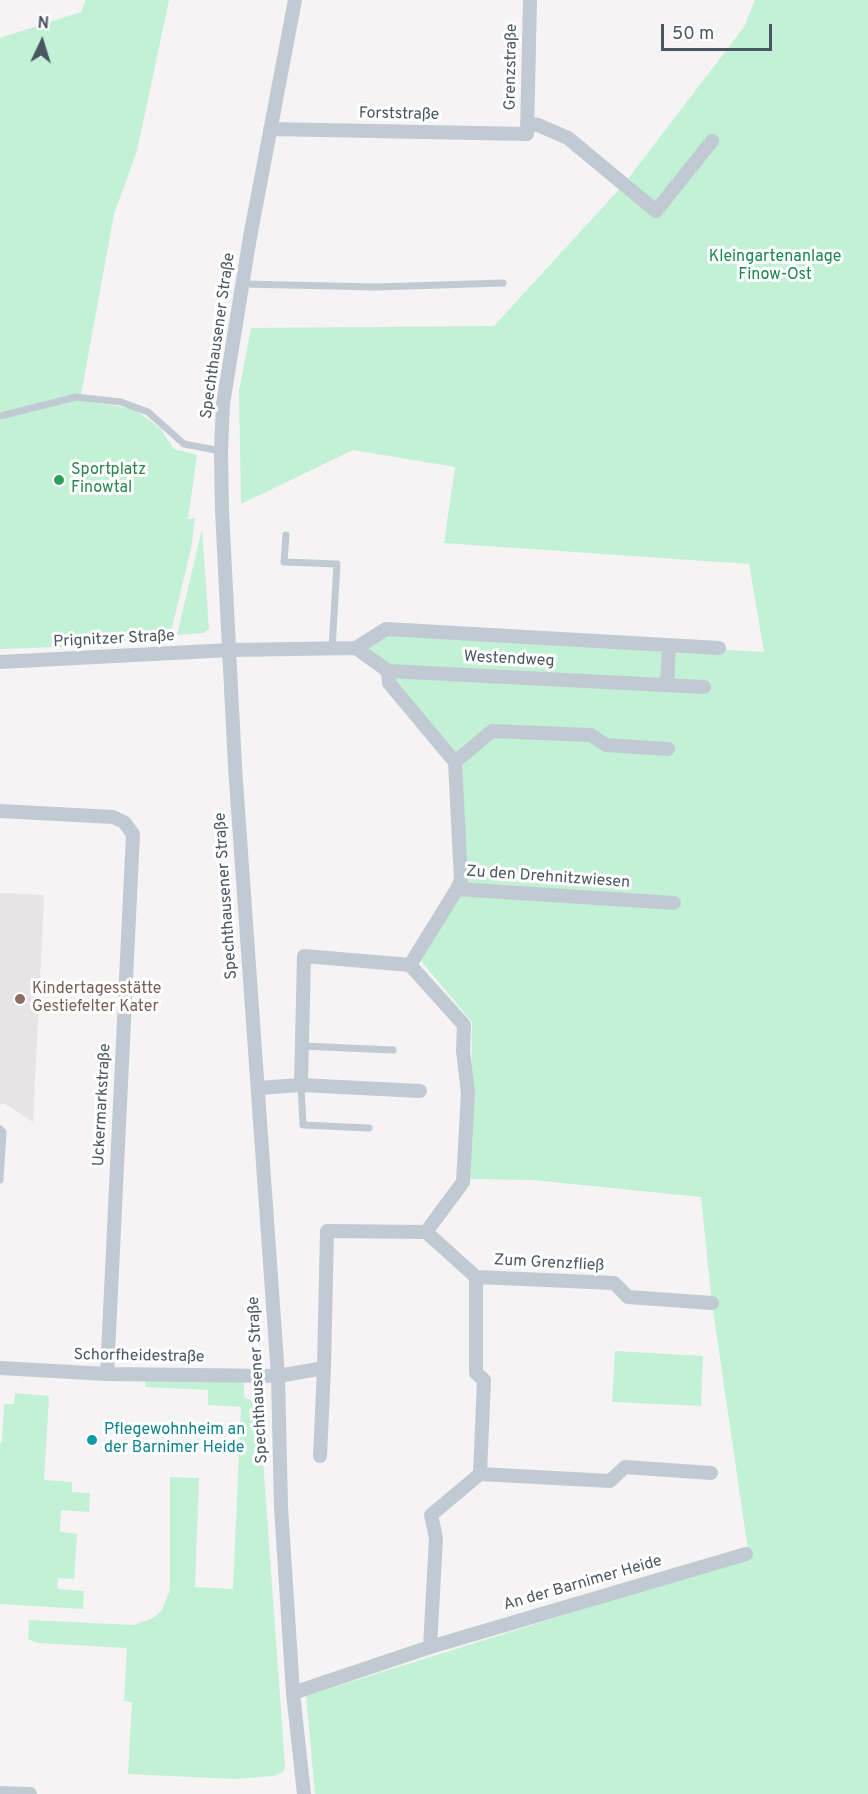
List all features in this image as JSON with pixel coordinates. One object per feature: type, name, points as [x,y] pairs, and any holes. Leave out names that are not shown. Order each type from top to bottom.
[{"type":"street","name":"Spechthausener Straße","points":[[295,0],[270,129],[223,404],[221,451],[235,766],[278,1376],[281,1507],[292,1693],[301,1792]]},
{"type":"street","name":"Grenzstraße","points":[[527,129],[530,0]]},
{"type":"street","name":"Forststraße","points":[[270,129],[527,129],[538,124],[568,138],[656,211],[712,141]]},
{"type":"street","name":"Westendweg","points":[[230,650],[356,648],[386,629],[719,648]]},
{"type":"street","points":[[667,685],[669,646]]},
{"type":"street","points":[[356,648],[388,671],[389,683],[454,762],[461,880],[457,889]]},
{"type":"street","name":"Prignitzer Straße","points":[[0,662],[230,650]]},
{"type":"street","name":"Westendweg","points":[[388,671],[704,687]]},
{"type":"street","points":[[454,762],[492,731],[591,735],[606,745],[668,749]]},
{"type":"street","name":"Uckermarkstraße","points":[[0,811],[113,817],[124,822],[133,834],[107,1374]]},
{"type":"street","name":"Zu den Drehnitzwiesen","points":[[410,964],[457,889],[674,903]]},
{"type":"street","points":[[301,1085],[304,956],[410,964],[464,1025],[463,1051],[468,1094],[463,1182],[426,1232],[327,1231],[320,1456]]},
{"type":"street","points":[[258,1088],[301,1085],[420,1090]]},
{"type":"street","name":"Zum Grenzfließ","points":[[426,1232],[476,1277],[614,1283],[628,1297],[712,1303]]},
{"type":"street","points":[[476,1277],[476,1373],[484,1380],[480,1474]]},
{"type":"street","name":"Schorfheidestraße","points":[[0,1368],[107,1374],[278,1376]]},
{"type":"street","points":[[278,1376],[324,1368]]},
{"type":"street","points":[[430,1647],[436,1538],[431,1515],[480,1474],[610,1481],[625,1467],[711,1473]]},
{"type":"street","name":"An der Barnimer Heide","points":[[292,1693],[430,1647],[746,1554]]},
{"type":"street","points":[[0,1792],[30,1794]]},
{"type":"lane","points":[[243,284],[376,287],[503,283]]},
{"type":"lane","points":[[0,416],[76,397],[121,402],[148,412],[184,444],[221,451]]},
{"type":"lane","points":[[286,535],[284,562],[337,564],[332,649]]},
{"type":"lane","points":[[302,1046],[393,1050]]},
{"type":"lane","points":[[301,1085],[303,1125],[369,1128]]},
{"type":"lane","points":[[0,1129],[3,1132],[0,1180]]},
{"type":"shaded area","name":"Kindertagesstätte Gestiefelter Kater","points":[[0,893],[44,895],[33,1122],[5,1104],[0,1104]]},
{"type":"green space","points":[[86,0],[169,0],[137,151],[114,214],[80,400],[134,409],[160,428],[174,449],[197,455],[188,519],[195,518],[191,549],[170,635],[88,646],[0,649],[0,38],[81,12]]},
{"type":"green space","name":"Kleingartenanlage Finow-Ost","points":[[755,0],[868,0],[868,1794],[315,1794],[306,1696],[749,1557],[712,1303],[701,1197],[532,1180],[465,1179],[471,1093],[472,1022],[421,961],[461,880],[455,762],[388,671],[356,648],[386,629],[764,652],[749,564],[444,543],[455,467],[353,450],[241,504],[239,391],[251,328],[494,326],[624,184],[744,27]]},
{"type":"green space","points":[[202,529],[209,629],[203,633],[177,635]]},
{"type":"green space","points":[[615,1351],[703,1356],[701,1406],[612,1402]]},
{"type":"green space","points":[[146,1377],[244,1379],[244,1397],[259,1404],[285,1767],[283,1772],[273,1776],[235,1779],[128,1774],[132,1702],[124,1701],[127,1648],[37,1643],[28,1639],[29,1620],[134,1625],[153,1618],[162,1610],[170,1590],[170,1477],[199,1478],[195,1587],[233,1589],[241,1407],[208,1405],[208,1390],[145,1387]]},
{"type":"green space","points":[[15,1393],[49,1396],[44,1480],[72,1482],[72,1492],[90,1493],[89,1512],[61,1510],[60,1532],[77,1534],[74,1579],[58,1578],[57,1589],[84,1591],[83,1609],[0,1604],[0,1444],[4,1404],[14,1404]]},
{"type":"place","name":"Sportplatz Finowtal","points":[[59,480]]},
{"type":"place","name":"Kindertagesstätte Gestiefelter Kater","points":[[20,999]]},
{"type":"place","name":"Pflegewohnheim an der Barnimer Heide","points":[[92,1440]]}]
